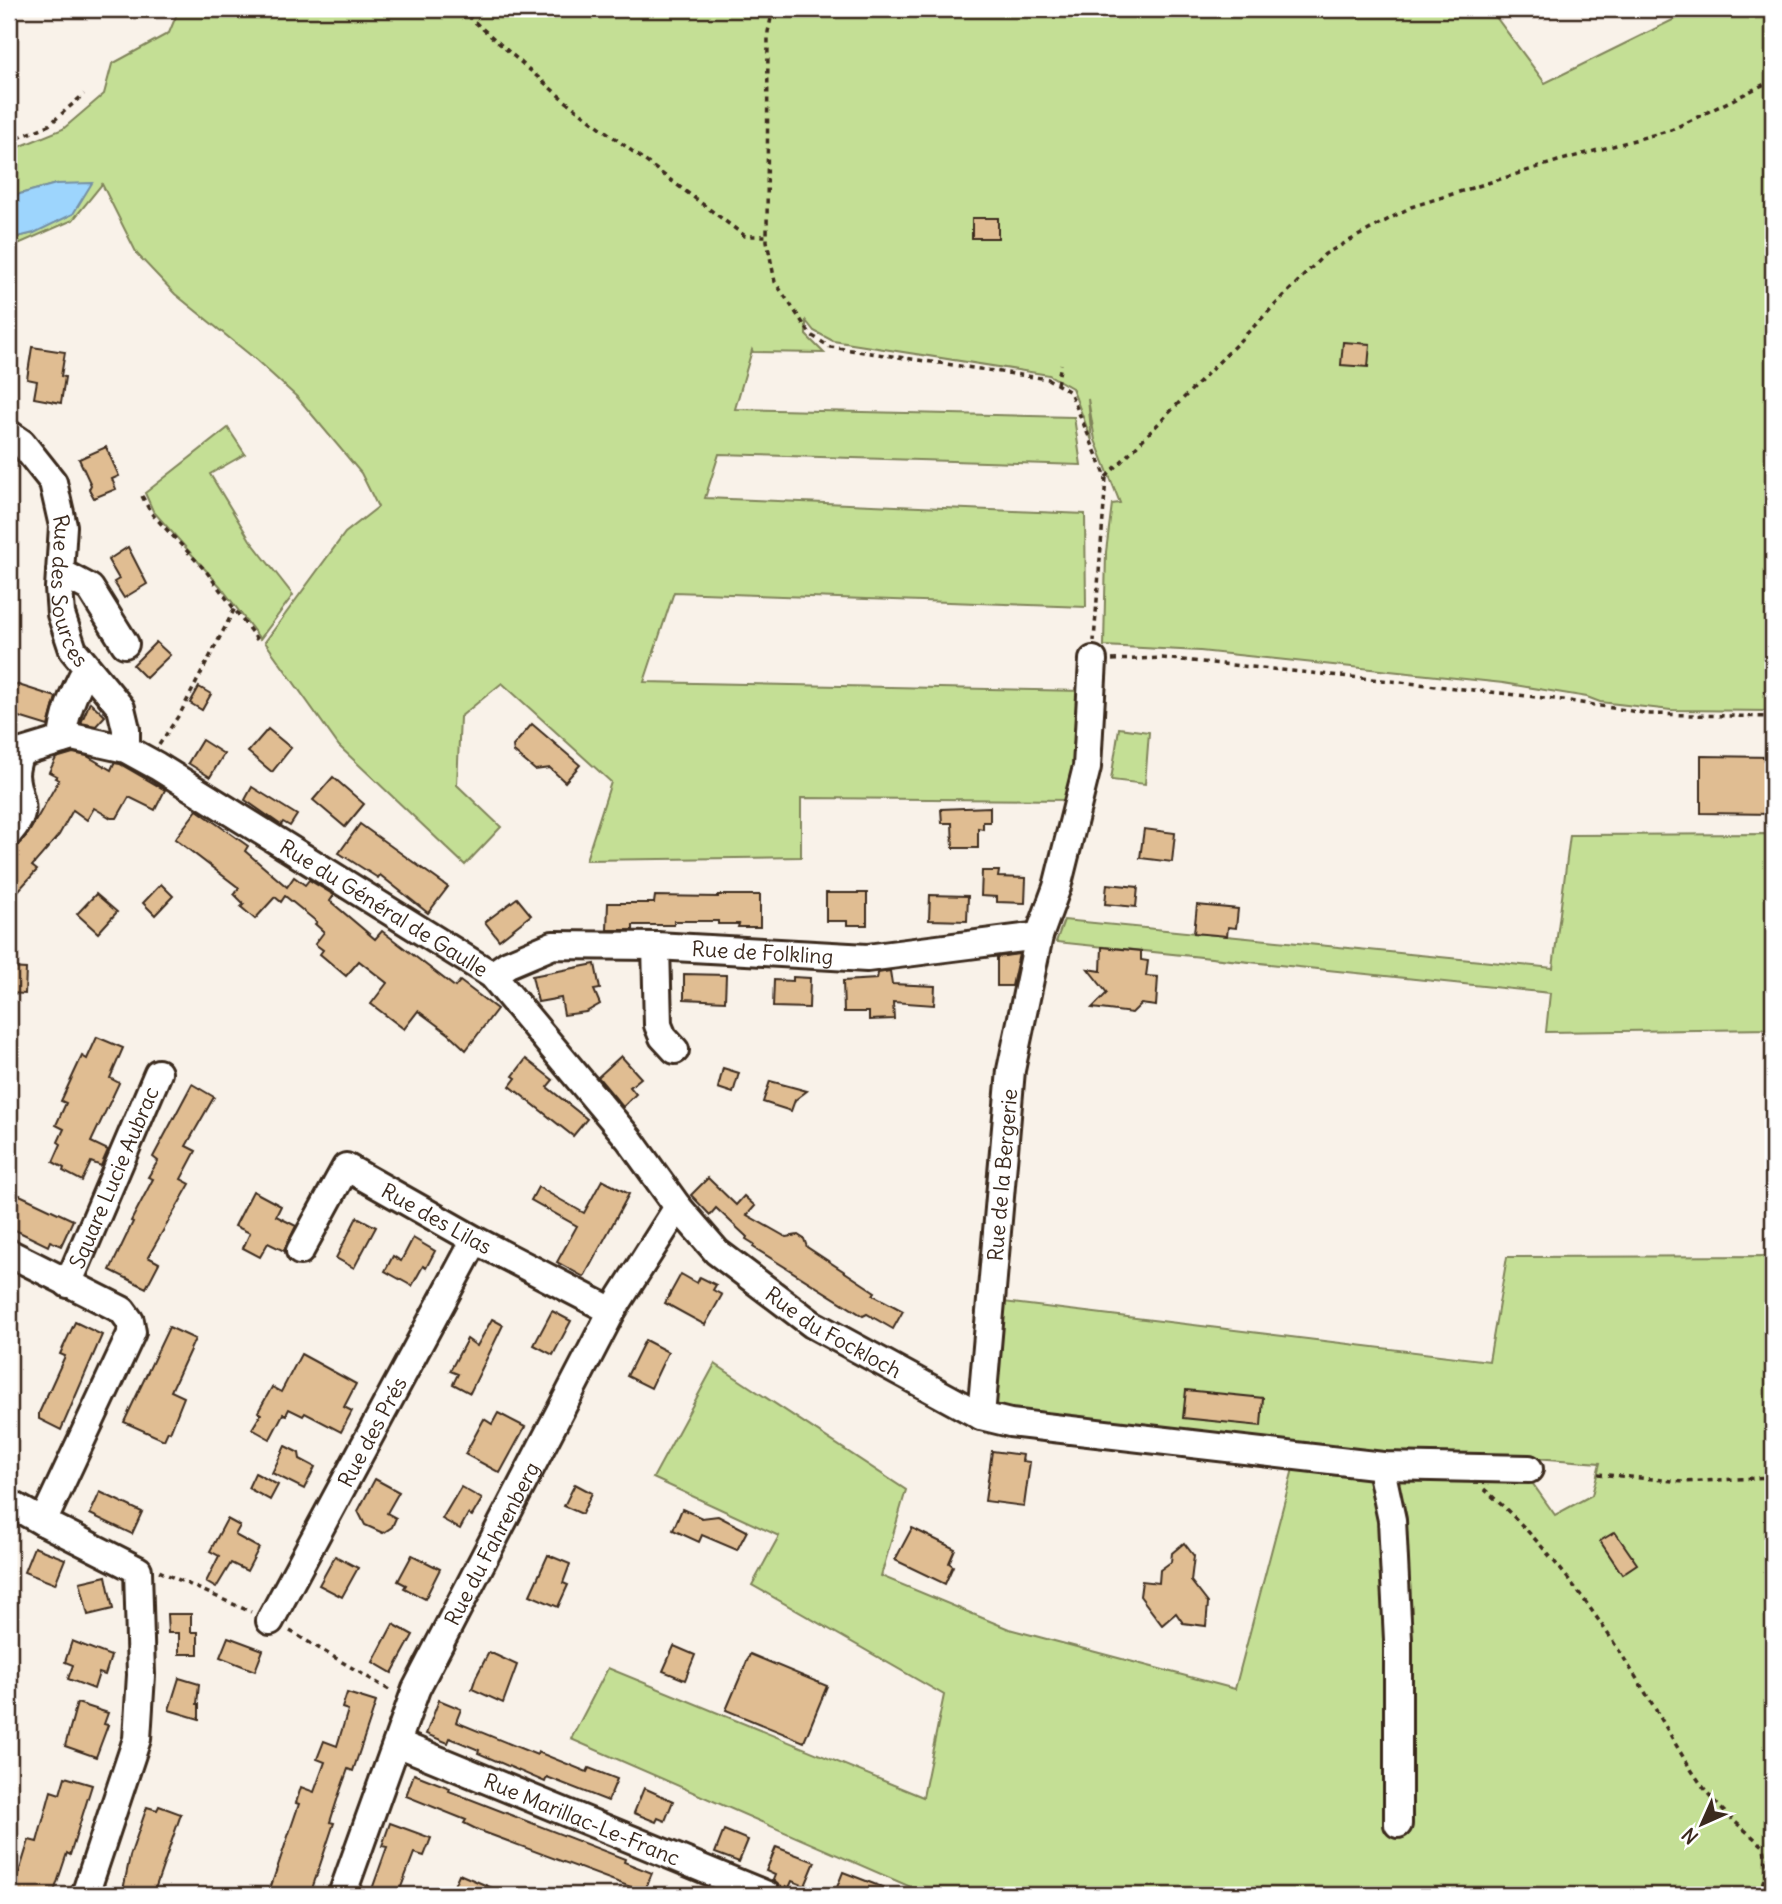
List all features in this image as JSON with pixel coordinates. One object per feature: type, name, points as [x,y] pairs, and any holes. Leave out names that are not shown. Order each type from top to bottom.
[{"type":"street","name":"Rue des Sources","points":[[9,434],[22,443],[53,482],[63,526],[59,588],[61,614],[73,650],[121,708],[126,729],[126,749]]},
{"type":"street","points":[[60,572],[90,588],[125,644]]},
{"type":"street","name":"Rue de la Bergerie","points":[[981,1416],[1011,1070],[1039,936],[1057,887],[1087,767],[1093,660]]},
{"type":"street","points":[[62,740],[78,684],[87,668]]},
{"type":"street","name":"Rue du Général de Gaulle","points":[[14,752],[72,737],[126,749],[492,975],[629,1139],[678,1207]]},
{"type":"street","points":[[9,833],[17,824],[23,805],[15,776],[14,752]]},
{"type":"street","name":"Rue de Folkling","points":[[492,975],[508,964],[553,946],[656,946],[867,958],[1039,936]]},
{"type":"street","points":[[656,946],[658,1026],[663,1037],[675,1050]]},
{"type":"street","name":"Square Lucie Aubrac","points":[[68,1283],[158,1073]]},
{"type":"street","name":"Rue des Lilas","points":[[300,1251],[346,1167],[475,1240],[612,1311]]},
{"type":"street","name":"Rue du Fockloch","points":[[678,1207],[717,1252],[812,1324],[981,1416],[1010,1423],[1382,1466],[1529,1469]]},
{"type":"street","name":"Rue du Fahrenberg","points":[[342,1895],[416,1689],[612,1311],[678,1207]]},
{"type":"street","name":"Rue des Prés","points":[[270,1621],[475,1240]]},
{"type":"street","points":[[9,1253],[122,1310],[130,1321],[132,1332],[43,1522]]},
{"type":"street","points":[[1382,1466],[1392,1520],[1398,1640],[1398,1824]]},
{"type":"street","points":[[9,1503],[138,1570],[141,1675],[137,1739],[85,1895]]},
{"type":"street","name":"Rue Marillac-Le-Franc","points":[[397,1743],[741,1890],[767,1895]]},
{"type":"path","points":[[460,9],[564,100],[745,236],[767,236]]},
{"type":"path","points":[[773,9],[768,32],[767,236],[775,282],[811,335],[830,346],[1048,379],[1070,392],[1105,477],[1093,660],[1175,660],[1563,700],[1650,714],[1773,716]]},
{"type":"path","points":[[1105,477],[1325,254],[1411,207],[1558,161],[1671,130],[1773,79]]},
{"type":"path","points":[[9,142],[49,125],[84,94]]},
{"type":"path","points":[[1057,384],[1061,363]]},
{"type":"path","points":[[142,496],[150,513],[206,571],[258,641]]},
{"type":"path","points":[[164,737],[181,712],[235,607]]},
{"type":"path","points":[[1458,1468],[1515,1516],[1556,1563],[1614,1641],[1682,1754],[1717,1804],[1764,1847],[1767,1871],[1758,1895]]},
{"type":"path","points":[[1598,1474],[1684,1482],[1773,1477]]},
{"type":"path","points":[[1767,1871],[1773,1870]]},
{"type":"green space","points":[[179,9],[1490,9],[1545,83],[1695,9],[1773,9],[1773,711],[1671,710],[1600,702],[1587,697],[1503,683],[1200,651],[1104,646],[1106,552],[1112,504],[1120,503],[1095,440],[1088,399],[1092,441],[1072,388],[1049,375],[833,341],[814,331],[806,321],[806,335],[824,353],[752,350],[735,409],[1074,417],[1081,465],[719,454],[705,498],[1085,514],[1086,607],[674,592],[644,682],[1085,691],[1074,800],[801,798],[801,857],[586,860],[611,782],[502,683],[460,717],[457,785],[501,827],[465,865],[339,746],[265,642],[345,533],[378,507],[361,473],[298,398],[254,358],[175,294],[137,254],[102,184],[73,220],[9,248],[9,239],[34,233],[56,184],[9,197],[9,151],[63,129],[104,94],[112,64],[169,33]]},
{"type":"green space","points":[[228,428],[245,454],[210,474],[250,540],[293,595],[260,639],[220,586],[153,511],[145,493]]},
{"type":"green space","points":[[1119,728],[1149,732],[1145,784],[1111,780]]},
{"type":"green space","points":[[1773,834],[1773,1029],[1546,1032],[1550,993],[1056,942],[1064,920],[1553,968],[1570,835]]},
{"type":"green space","points":[[1773,1256],[1773,1895],[929,1895],[571,1739],[608,1668],[923,1797],[944,1695],[752,1585],[779,1536],[653,1478],[715,1364],[906,1490],[881,1576],[1009,1629],[1235,1689],[1294,1465],[991,1428],[1004,1302],[1489,1361],[1507,1257]],"holes":[[[1535,1458],[1600,1463],[1592,1495],[1555,1515],[1533,1484],[1529,1469]]]},
{"type":"water","points":[[92,183],[73,214],[34,233],[9,239],[9,197],[56,184]]},
{"type":"building","points":[[972,218],[998,218],[998,238],[972,238]]},
{"type":"building","points":[[1343,342],[1370,344],[1368,367],[1341,365]]},
{"type":"building","points":[[32,347],[65,352],[61,376],[65,377],[61,403],[34,398],[37,381],[27,379]]},
{"type":"building","points":[[106,447],[119,476],[112,479],[116,489],[94,498],[79,459]]},
{"type":"building","points":[[128,547],[147,584],[124,598],[114,582],[119,579],[108,560]]},
{"type":"building","points":[[156,642],[170,655],[146,678],[133,665]]},
{"type":"building","points":[[9,682],[56,697],[48,726],[9,714]]},
{"type":"building","points":[[199,687],[211,694],[202,710],[190,703]]},
{"type":"building","points":[[90,702],[105,716],[96,726],[81,723]]},
{"type":"building","points":[[532,724],[580,765],[565,782],[550,768],[535,770],[514,752],[513,746]]},
{"type":"building","points":[[268,729],[291,748],[272,772],[248,752]]},
{"type":"building","points":[[202,740],[224,754],[210,777],[188,763]]},
{"type":"building","points":[[73,753],[87,756],[111,770],[114,763],[120,764],[165,790],[155,810],[129,797],[117,818],[111,818],[94,808],[87,820],[73,810],[59,835],[32,866],[37,870],[9,901],[9,848],[15,847],[28,834],[59,780],[49,772],[56,758]]},
{"type":"building","points":[[1701,756],[1773,757],[1773,814],[1701,813]]},
{"type":"building","points":[[333,777],[364,804],[345,827],[313,800]]},
{"type":"building","points":[[252,787],[297,815],[290,826],[283,822],[281,825],[245,800]]},
{"type":"building","points":[[990,807],[990,822],[983,822],[983,829],[978,828],[978,848],[953,848],[952,823],[942,823],[941,809]]},
{"type":"building","points":[[197,810],[248,846],[245,851],[287,887],[294,877],[305,885],[309,880],[334,895],[330,901],[375,939],[382,931],[455,987],[460,981],[497,1009],[466,1050],[418,1011],[404,1029],[371,1004],[387,983],[359,961],[346,976],[320,954],[323,950],[315,944],[324,932],[315,924],[317,922],[285,896],[281,902],[275,897],[255,919],[241,907],[244,904],[234,894],[239,888],[175,839]]},
{"type":"building","points":[[360,824],[448,887],[428,913],[380,875],[378,878],[339,853]]},
{"type":"building","points":[[1144,829],[1175,833],[1172,862],[1140,858]]},
{"type":"building","points":[[982,871],[999,871],[998,877],[1026,878],[1025,903],[997,902],[997,897],[981,896]]},
{"type":"building","points":[[161,884],[173,896],[155,915],[143,903]]},
{"type":"building","points":[[1107,884],[1138,887],[1136,907],[1105,904]]},
{"type":"building","points":[[826,893],[867,893],[867,925],[826,921]]},
{"type":"building","points":[[96,894],[117,912],[98,933],[77,914]]},
{"type":"building","points":[[760,895],[760,927],[738,927],[739,924],[718,924],[718,921],[674,921],[674,925],[633,925],[633,930],[607,930],[608,903],[654,903],[655,896]]},
{"type":"building","points":[[930,895],[968,896],[967,921],[929,920]]},
{"type":"building","points":[[517,898],[531,915],[499,940],[485,922]]},
{"type":"building","points":[[1197,905],[1238,909],[1236,928],[1228,927],[1227,936],[1194,933]]},
{"type":"building","points":[[1102,947],[1141,951],[1141,960],[1148,961],[1146,976],[1158,977],[1156,1006],[1141,1004],[1132,1013],[1092,1008],[1107,993],[1088,969],[1101,971]]},
{"type":"building","points":[[1019,954],[1012,986],[997,986],[997,957]]},
{"type":"building","points":[[595,964],[600,989],[594,990],[600,1004],[586,1012],[564,1015],[561,998],[538,1002],[532,976]]},
{"type":"building","points":[[9,968],[26,969],[25,994],[9,993]]},
{"type":"building","points":[[890,971],[892,984],[935,986],[934,1005],[893,1002],[894,1019],[869,1020],[869,1012],[844,1012],[843,981],[877,979],[878,973]]},
{"type":"building","points":[[684,974],[726,975],[725,1001],[684,999]]},
{"type":"building","points":[[793,977],[810,978],[809,1008],[773,1007],[774,980],[793,981]]},
{"type":"building","points":[[97,1037],[123,1048],[110,1078],[119,1083],[91,1142],[108,1150],[101,1166],[91,1162],[82,1181],[53,1162],[64,1129],[56,1125],[66,1103],[61,1101],[82,1056],[87,1059]]},
{"type":"building","points":[[621,1056],[641,1078],[630,1087],[636,1094],[623,1107],[598,1077]]},
{"type":"building","points":[[526,1059],[553,1080],[547,1087],[587,1119],[573,1136],[510,1086],[516,1078],[513,1076]]},
{"type":"building","points":[[723,1068],[739,1073],[733,1093],[718,1088]]},
{"type":"building","points":[[770,1081],[807,1091],[795,1100],[791,1111],[763,1102]]},
{"type":"building","points":[[192,1084],[214,1097],[186,1146],[196,1151],[181,1179],[190,1184],[148,1257],[159,1263],[146,1288],[110,1270],[153,1179],[148,1177],[158,1161],[153,1157]]},
{"type":"building","points":[[708,1178],[736,1205],[744,1196],[755,1206],[747,1215],[786,1237],[798,1235],[804,1239],[807,1247],[875,1292],[873,1295],[903,1311],[893,1329],[867,1314],[863,1316],[753,1247],[754,1244],[716,1208],[710,1215],[691,1195]]},
{"type":"building","points":[[602,1180],[629,1194],[584,1277],[557,1262],[577,1226],[531,1200],[538,1187],[584,1213]]},
{"type":"building","points":[[9,1190],[73,1220],[61,1246],[50,1241],[48,1246],[9,1227]]},
{"type":"building","points":[[253,1191],[281,1206],[276,1216],[296,1226],[284,1251],[268,1243],[260,1257],[243,1248],[250,1233],[235,1226]]},
{"type":"building","points":[[357,1217],[376,1227],[354,1268],[336,1258]]},
{"type":"building","points":[[413,1238],[435,1251],[412,1286],[385,1271],[393,1256],[401,1261]]},
{"type":"building","points":[[681,1274],[697,1283],[700,1277],[716,1285],[713,1290],[722,1295],[705,1325],[665,1303]]},
{"type":"building","points":[[552,1311],[571,1321],[553,1355],[534,1345]]},
{"type":"building","points":[[492,1319],[503,1325],[470,1393],[453,1384],[458,1374],[450,1371],[467,1339],[477,1346]]},
{"type":"building","points":[[75,1322],[102,1335],[61,1430],[39,1419],[39,1413],[65,1356],[60,1354]]},
{"type":"building","points":[[169,1327],[195,1339],[171,1391],[184,1397],[164,1440],[124,1422]]},
{"type":"building","points":[[645,1340],[668,1352],[651,1388],[627,1376]]},
{"type":"building","points":[[301,1354],[356,1384],[344,1407],[352,1411],[341,1432],[305,1413],[303,1416],[289,1409],[286,1415],[283,1414],[270,1439],[252,1429],[261,1414],[258,1412],[272,1387],[281,1392]]},
{"type":"building","points":[[1186,1390],[1263,1398],[1261,1426],[1183,1418]]},
{"type":"building","points":[[498,1413],[525,1427],[500,1473],[465,1454],[484,1419],[492,1424]]},
{"type":"building","points":[[285,1446],[299,1453],[300,1459],[315,1467],[304,1489],[272,1473]]},
{"type":"building","points":[[992,1451],[1023,1455],[1022,1461],[1030,1462],[1024,1506],[985,1501]]},
{"type":"building","points":[[255,1473],[278,1485],[270,1500],[248,1488]]},
{"type":"building","points":[[375,1479],[399,1492],[387,1513],[396,1518],[392,1527],[383,1533],[365,1525],[358,1511]]},
{"type":"building","points":[[575,1484],[592,1493],[582,1514],[564,1506]]},
{"type":"building","points":[[461,1487],[482,1499],[472,1516],[468,1514],[460,1529],[442,1519]]},
{"type":"building","points":[[100,1492],[142,1512],[132,1534],[90,1514]]},
{"type":"building","points":[[682,1509],[702,1518],[718,1516],[747,1531],[737,1550],[702,1535],[699,1542],[673,1530]]},
{"type":"building","points":[[227,1519],[240,1526],[235,1535],[259,1548],[247,1571],[231,1563],[216,1588],[206,1582],[219,1556],[210,1551]]},
{"type":"building","points":[[912,1528],[955,1549],[949,1563],[953,1566],[945,1584],[895,1560]]},
{"type":"building","points":[[1615,1532],[1637,1564],[1622,1574],[1600,1541]]},
{"type":"building","points":[[1184,1543],[1194,1556],[1191,1581],[1208,1603],[1206,1626],[1183,1623],[1176,1613],[1162,1625],[1140,1596],[1142,1581],[1159,1583],[1160,1570],[1171,1562],[1172,1553]]},
{"type":"building","points":[[34,1547],[65,1559],[55,1584],[24,1572]]},
{"type":"building","points":[[412,1555],[440,1569],[425,1599],[404,1588],[406,1585],[398,1581]]},
{"type":"building","points":[[548,1555],[570,1564],[563,1583],[568,1585],[558,1607],[530,1595]]},
{"type":"building","points":[[335,1556],[358,1568],[342,1597],[319,1585]]},
{"type":"building","points":[[106,1576],[113,1609],[88,1615],[80,1582]]},
{"type":"building","points":[[167,1614],[191,1614],[191,1632],[198,1632],[198,1654],[179,1654],[179,1633],[168,1633]]},
{"type":"building","points":[[393,1624],[413,1635],[392,1673],[373,1662]]},
{"type":"building","points":[[228,1637],[263,1650],[255,1671],[220,1657]]},
{"type":"building","points":[[72,1641],[111,1656],[105,1675],[99,1673],[94,1689],[68,1679],[73,1665],[65,1662]]},
{"type":"building","points":[[674,1646],[695,1655],[685,1680],[663,1671]]},
{"type":"building","points":[[489,1652],[517,1665],[503,1703],[472,1689]]},
{"type":"building","points":[[750,1654],[827,1686],[804,1742],[726,1710]]},
{"type":"building","points":[[179,1678],[199,1684],[199,1719],[169,1710]]},
{"type":"building","points":[[347,1693],[376,1702],[353,1771],[348,1769],[339,1794],[330,1822],[334,1823],[310,1895],[268,1895],[299,1804],[296,1803],[301,1787],[314,1792],[325,1762],[317,1759],[324,1741],[337,1746],[348,1710],[342,1708]]},
{"type":"building","points":[[439,1700],[461,1709],[456,1722],[537,1755],[538,1752],[587,1772],[589,1768],[617,1779],[608,1801],[547,1777],[545,1782],[450,1738],[448,1743],[426,1734]]},
{"type":"building","points":[[77,1703],[108,1713],[104,1724],[108,1725],[96,1757],[65,1746]]},
{"type":"building","points":[[414,1774],[450,1788],[449,1791],[625,1859],[624,1862],[652,1873],[644,1892],[478,1830],[464,1823],[466,1820],[406,1796]]},
{"type":"building","points":[[65,1777],[92,1785],[70,1855],[67,1853],[53,1895],[12,1895],[29,1840],[37,1842],[51,1791],[60,1794]]},
{"type":"building","points":[[644,1788],[673,1801],[665,1821],[658,1818],[656,1822],[634,1813]]},
{"type":"building","points":[[159,1806],[181,1814],[153,1895],[122,1895],[130,1856],[147,1807],[157,1810]]},
{"type":"building","points":[[390,1823],[431,1838],[424,1856],[414,1853],[398,1895],[370,1895],[387,1847],[382,1846]]},
{"type":"building","points":[[724,1830],[748,1840],[739,1862],[715,1853]]},
{"type":"building","points":[[776,1847],[815,1862],[805,1886],[792,1881],[789,1888],[786,1886],[784,1890],[773,1880],[775,1875],[766,1871]]},
{"type":"building","points":[[843,1872],[900,1894],[900,1895],[834,1895]]},
{"type":"building","points":[[459,1874],[509,1895],[450,1895]]}]
